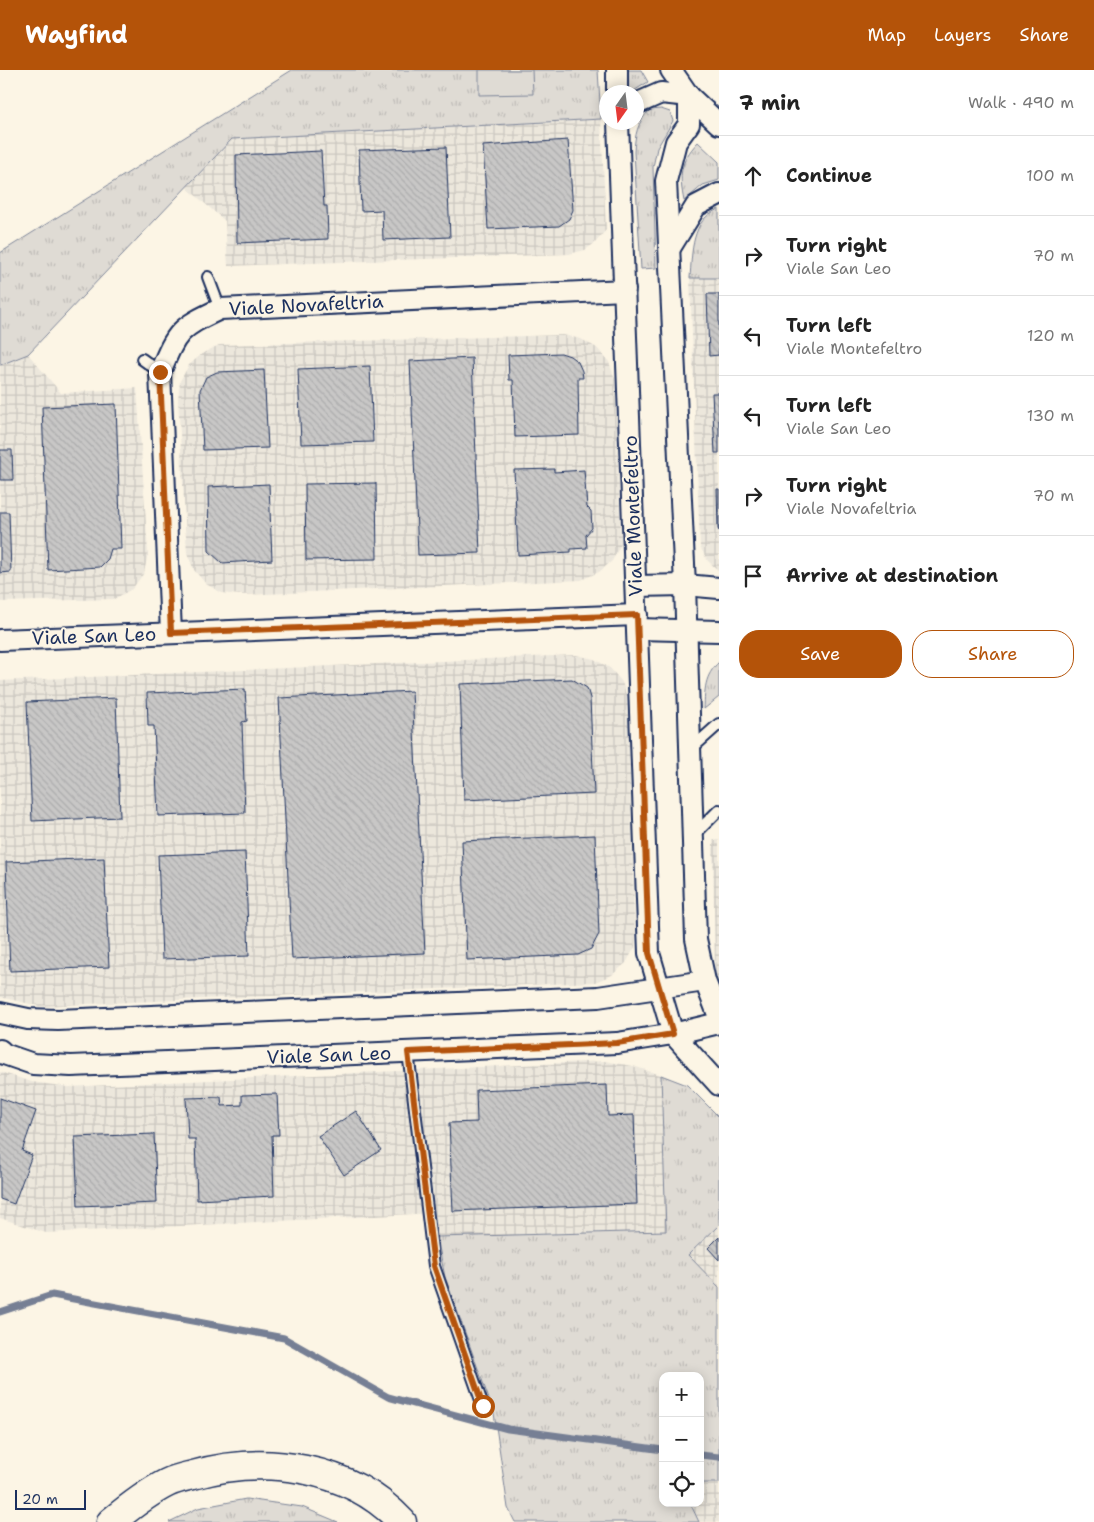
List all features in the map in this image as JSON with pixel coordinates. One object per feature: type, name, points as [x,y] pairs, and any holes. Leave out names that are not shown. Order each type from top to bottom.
[{"type":"highway","points":[[111,1522],[128,1507],[168,1482],[221,1467],[269,1464],[318,1472],[362,1490],[402,1522]]},
{"type":"street","points":[[616,70],[617,85]]},
{"type":"street","points":[[671,70],[689,96],[719,124]]},
{"type":"street","points":[[644,100],[661,93],[689,96]]},
{"type":"street","points":[[689,96],[689,124],[676,142],[666,181],[686,629],[691,837],[696,939],[705,982],[719,1017]]},
{"type":"street","name":"Viale Montefeltro","points":[[621,130],[625,290],[649,953],[673,1034],[719,1084]]},
{"type":"street","points":[[670,248],[696,206],[719,194]]},
{"type":"street","name":"Viale Novafeltria","points":[[171,633],[160,372],[172,342],[188,324],[220,309],[625,290]]},
{"type":"street","points":[[636,586],[684,585],[719,588]]},
{"type":"street","name":"Viale San Leo","points":[[0,640],[171,633],[637,622],[686,629],[719,631]]},
{"type":"street","points":[[0,1014],[28,1019],[58,1020],[598,997],[705,982]]},
{"type":"street","name":"Viale San Leo","points":[[0,1050],[4,1054],[33,1064],[71,1066],[617,1043],[673,1034],[719,1023]]},
{"type":"lane","points":[[208,277],[220,309]]},
{"type":"lane","points":[[142,359],[160,372]]},
{"type":"lane","points":[[689,751],[719,724]]},
{"type":"lane","points":[[691,837],[719,810]]},
{"type":"lane","points":[[408,1052],[434,1266],[483,1406]]},
{"type":"shaded area","points":[[599,119],[599,130],[601,130],[606,230],[595,243],[585,250],[569,254],[228,266],[225,221],[186,187],[232,139]]},
{"type":"shaded area","points":[[690,278],[719,278],[719,571],[708,561],[700,547]]},
{"type":"shaded area","points":[[563,335],[581,339],[597,348],[609,362],[615,379],[621,544],[612,561],[599,572],[581,580],[240,595],[222,593],[206,584],[194,570],[187,553],[178,399],[180,381],[189,365],[203,353],[219,345]]},
{"type":"shaded area","points":[[28,354],[61,393],[137,388],[148,553],[144,573],[132,589],[114,599],[0,602],[0,365]]},
{"type":"shaded area","points":[[576,655],[594,659],[610,668],[622,682],[628,700],[635,947],[626,963],[612,975],[595,982],[39,1006],[0,997],[0,681]]},
{"type":"shaded area","points":[[713,840],[719,840],[719,988],[715,974]]},
{"type":"shaded area","points":[[604,1061],[633,1066],[661,1075],[666,1231],[437,1237],[434,1213],[46,1233],[0,1218],[0,1072],[32,1082],[69,1087]]},
{"type":"shaded area","points":[[719,1225],[719,1287],[688,1255]]},
{"type":"shaded area","points":[[704,1483],[719,1483],[719,1522],[699,1522],[692,1507],[704,1507]]},
{"type":"green space","points":[[292,70],[598,70],[599,119],[232,139],[28,354],[0,365],[0,253]]},
{"type":"green space","points":[[479,70],[532,70],[533,94],[479,95]]},
{"type":"green space","points":[[626,70],[641,70],[648,82],[643,85],[627,85]]},
{"type":"green space","points":[[661,109],[670,112],[673,121],[657,148],[653,167],[656,268],[641,269],[634,152],[638,130],[644,130],[644,117],[650,110]]},
{"type":"green space","points":[[698,142],[719,162],[719,180],[703,185],[684,201],[681,184],[682,170],[687,156]]},
{"type":"green space","points":[[719,209],[719,278],[690,278],[693,248],[698,229],[703,220]]},
{"type":"green space","points":[[719,662],[719,697],[704,709],[705,689],[708,678],[710,672]]},
{"type":"green space","points":[[661,1075],[687,1085],[719,1117],[719,1225],[688,1255],[719,1287],[719,1483],[704,1483],[704,1372],[659,1372],[659,1507],[692,1507],[699,1522],[515,1522],[508,1508],[494,1413],[445,1277],[437,1237],[666,1231]]},
{"type":"green space","points":[[246,1499],[302,1507],[338,1522],[169,1522],[198,1508]]},
{"type":"building","points":[[568,140],[573,210],[569,219],[559,226],[488,229],[483,146]]},
{"type":"building","points":[[446,147],[450,237],[383,240],[382,210],[361,211],[359,150]]},
{"type":"building","points":[[321,151],[324,206],[327,206],[328,239],[237,243],[236,155]]},
{"type":"building","points":[[707,294],[719,294],[719,355],[709,356]]},
{"type":"building","points":[[561,353],[570,356],[578,362],[582,371],[583,378],[578,378],[579,435],[515,437],[513,380],[509,380],[508,355]]},
{"type":"building","points":[[472,358],[480,553],[418,555],[410,361]]},
{"type":"building","points":[[370,366],[373,442],[301,444],[298,369]]},
{"type":"building","points":[[264,370],[268,448],[203,450],[200,390],[206,377],[217,372]]},
{"type":"building","points":[[712,393],[719,393],[719,453],[715,453]]},
{"type":"building","points":[[116,404],[121,549],[111,549],[108,559],[100,567],[48,570],[42,407]]},
{"type":"building","points":[[0,450],[12,450],[13,480],[0,480]]},
{"type":"building","points":[[554,469],[554,472],[584,470],[587,507],[591,511],[592,528],[586,535],[587,548],[571,549],[571,552],[518,555],[514,470]]},
{"type":"building","points":[[376,483],[377,559],[306,560],[305,484]]},
{"type":"building","points":[[269,484],[272,560],[222,563],[209,551],[208,487]]},
{"type":"building","points":[[717,489],[719,489],[719,531],[718,529]]},
{"type":"building","points":[[0,512],[9,512],[11,572],[0,573]]},
{"type":"building","points":[[572,679],[587,688],[590,698],[594,794],[464,800],[460,684]]},
{"type":"building","points":[[245,689],[247,721],[242,722],[245,813],[158,816],[154,726],[148,726],[147,693]]},
{"type":"building","points":[[412,691],[425,953],[292,959],[279,698]]},
{"type":"building","points":[[116,698],[120,817],[32,821],[27,702]]},
{"type":"building","points":[[595,835],[599,934],[591,949],[578,955],[467,960],[462,841]]},
{"type":"building","points":[[245,852],[249,956],[162,959],[158,855]]},
{"type":"building","points":[[104,858],[109,967],[10,971],[6,862]]},
{"type":"building","points":[[607,1085],[608,1116],[634,1115],[637,1204],[453,1211],[449,1123],[477,1122],[476,1090]]},
{"type":"building","points":[[277,1094],[279,1135],[272,1135],[274,1196],[197,1200],[195,1139],[188,1139],[186,1098],[221,1097],[222,1106],[242,1105],[242,1095]]},
{"type":"building","points":[[0,1098],[36,1111],[22,1151],[32,1155],[14,1204],[0,1199]]},
{"type":"building","points":[[356,1111],[381,1150],[344,1175],[318,1136]]},
{"type":"building","points":[[154,1134],[157,1203],[78,1206],[75,1137]]},
{"type":"building","points":[[719,1237],[719,1260],[708,1248]]},
{"type":"waterway","points":[[0,1312],[52,1295],[284,1338],[388,1397],[508,1429],[659,1449]]},
{"type":"waterway","points":[[704,1455],[719,1457]]},
{"type":"route","points":[[160,372],[171,633],[637,615],[649,953],[673,1034],[617,1043],[408,1052],[434,1266],[483,1406]]}]
